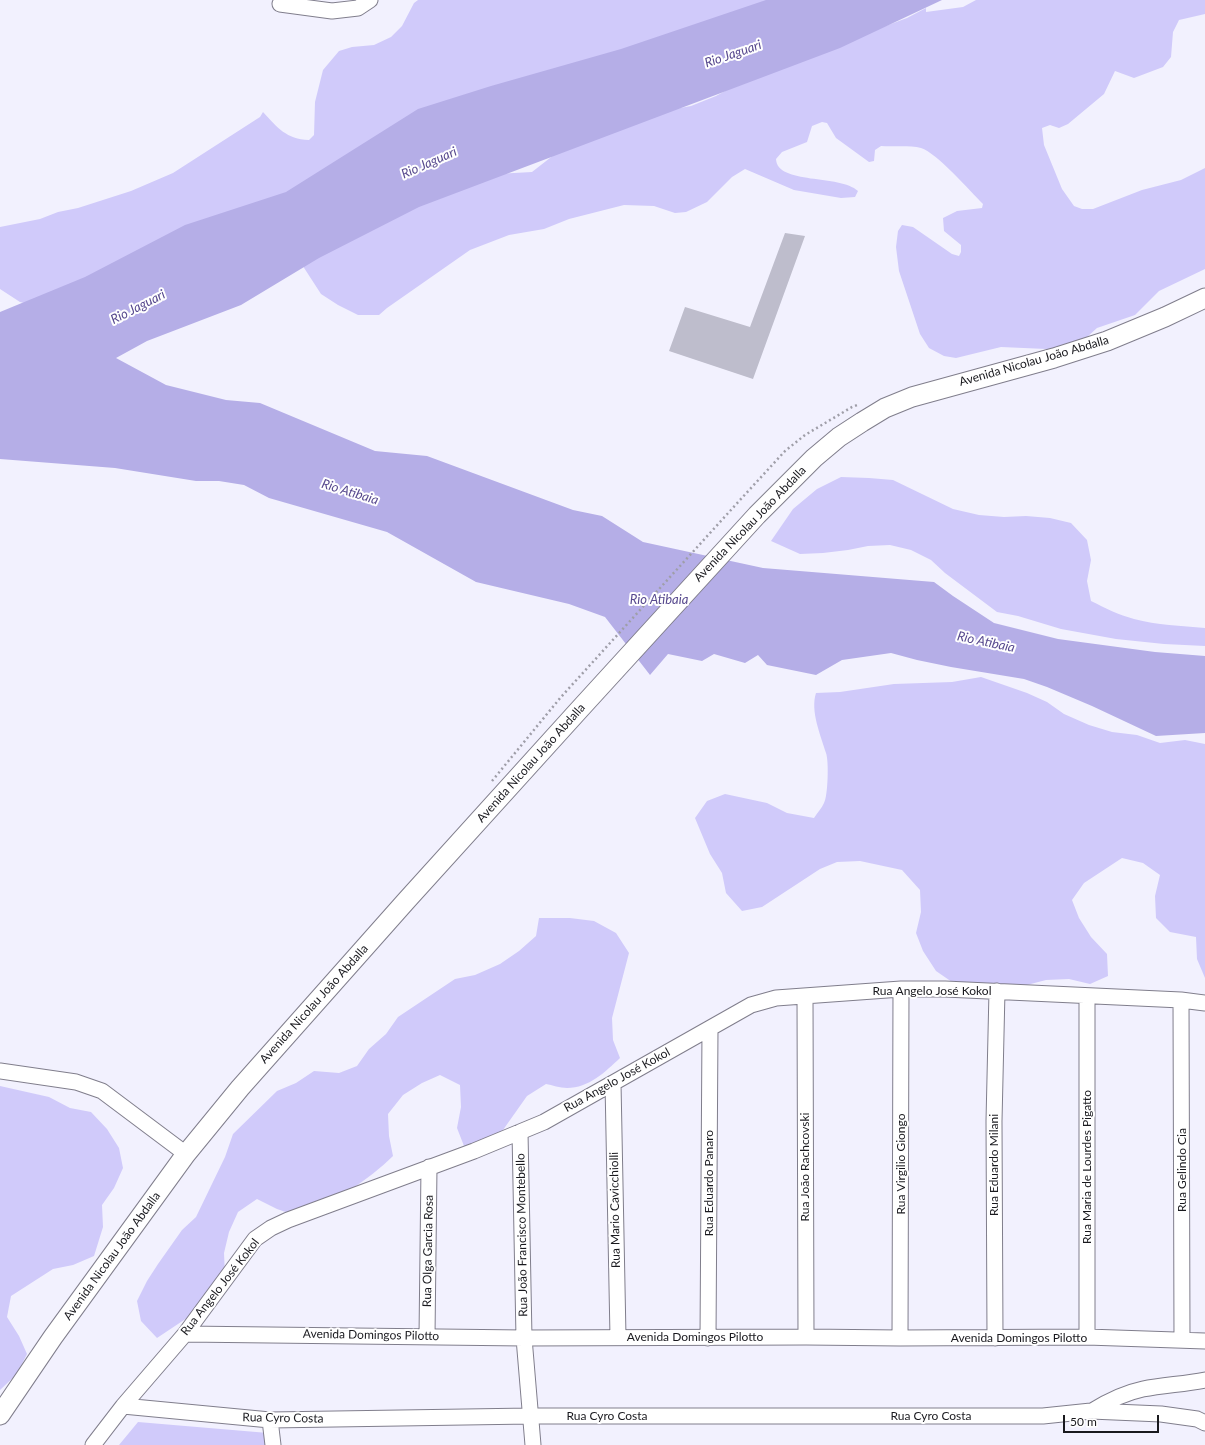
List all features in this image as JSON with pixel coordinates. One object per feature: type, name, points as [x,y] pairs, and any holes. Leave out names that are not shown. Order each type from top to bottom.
[{"type":"main road","name":"Avenida Nicolau João Abdalla","points":[[0,1415],[52,1337],[186,1154],[240,1088],[578,710],[757,515],[814,458],[839,437],[885,408],[912,397],[1054,358],[1107,341],[1205,298]]},
{"type":"street","points":[[280,4],[332,11],[358,8],[370,0]]},
{"type":"street","name":"Rua Angelo José Kokol","points":[[93,1445],[123,1406],[185,1334],[255,1239],[271,1228],[288,1220],[544,1122],[751,1005],[776,998],[901,989],[998,991],[1182,1000],[1205,1003]]},
{"type":"street","name":"Rua Virgilio Giongo","points":[[900,1338],[901,989]]},
{"type":"street","name":"Rua Eduardo Milani","points":[[995,1338],[994,1121],[998,991]]},
{"type":"street","name":"Rua João Rachcovski","points":[[805,996],[806,1337]]},
{"type":"street","name":"Rua Maria de Lourdes Pigatto","points":[[1087,1337],[1088,996]]},
{"type":"street","name":"Rua Gelindo Cia","points":[[1182,1000],[1182,1340]]},
{"type":"street","name":"Rua Eduardo Panaro","points":[[708,1338],[710,1029]]},
{"type":"street","points":[[0,1071],[76,1082],[102,1091],[186,1154]]},
{"type":"street","name":"Rua Mario Cavicchiolli","points":[[613,1083],[618,1337]]},
{"type":"street","name":"Rua João Francisco Montebello","points":[[520,1132],[524,1338],[533,1445]]},
{"type":"street","name":"Rua Olga Garcia Rosa","points":[[427,1336],[429,1167]]},
{"type":"street","name":"Avenida Domingos Pilotto","points":[[185,1334],[524,1338],[1087,1337],[1205,1341]]},
{"type":"street","points":[[1091,1411],[1124,1394],[1143,1389],[1205,1380]]},
{"type":"street","name":"Rua Cyro Costa","points":[[123,1406],[270,1420],[530,1416],[1043,1416],[1091,1411]]},
{"type":"street","points":[[1091,1411],[1160,1414],[1197,1419],[1205,1422]]},
{"type":"street","points":[[270,1420],[273,1445]]},
{"type":"path","points":[[561,697],[740,500]]},
{"type":"shaded area","points":[[418,0],[843,0],[41,307],[20,302],[0,289],[0,227],[40,219],[58,212],[78,208],[131,191],[173,173],[260,117],[263,112],[283,132],[294,137],[309,140],[314,135],[315,102],[323,70],[339,51],[352,47],[374,45],[391,37],[402,26],[414,3]]},
{"type":"shaded area","points":[[976,0],[1205,0],[1205,14],[1179,20],[1173,32],[1171,57],[1163,67],[1134,78],[1115,71],[1104,94],[1068,124],[1059,128],[1050,125],[1042,128],[1044,145],[1062,189],[1074,206],[1082,209],[1093,209],[1142,190],[1181,180],[1205,168],[1205,269],[1159,291],[1135,315],[1097,328],[1077,346],[1069,350],[1001,347],[956,358],[944,356],[929,348],[920,334],[899,271],[896,247],[898,231],[902,225],[913,227],[952,254],[959,256],[961,252],[961,245],[944,231],[943,218],[957,211],[982,208],[983,204],[944,164],[928,151],[917,147],[881,146],[875,150],[874,161],[869,162],[836,138],[827,123],[822,122],[812,126],[807,142],[782,152],[776,159],[779,167],[787,173],[798,176],[838,182],[849,186],[858,191],[855,197],[841,198],[794,190],[745,169],[732,177],[707,202],[686,212],[675,213],[654,206],[624,205],[569,219],[544,229],[509,235],[470,250],[379,315],[358,315],[321,294],[297,257],[496,174],[532,172],[564,147],[643,115],[691,106],[716,96],[754,75],[907,18],[926,8],[926,12],[963,7]]},
{"type":"shaded area","points":[[841,477],[893,480],[953,509],[979,515],[1050,518],[1071,523],[1087,540],[1091,560],[1087,581],[1091,601],[1134,619],[1160,624],[1205,628],[1205,646],[1164,644],[1116,639],[1061,629],[1018,616],[997,612],[945,573],[931,560],[911,550],[890,545],[868,546],[823,553],[800,554],[771,541],[793,509],[817,489]]},
{"type":"shaded area","points":[[981,677],[1027,693],[1047,702],[1064,714],[1089,725],[1112,732],[1137,735],[1160,743],[1185,740],[1205,744],[1205,978],[1197,959],[1196,937],[1170,932],[1156,918],[1155,896],[1160,875],[1143,863],[1122,858],[1084,883],[1072,900],[1079,918],[1091,937],[1107,954],[1108,976],[1090,984],[1069,979],[1046,980],[1023,986],[999,984],[974,987],[952,982],[936,971],[923,951],[916,933],[921,912],[920,890],[902,870],[860,861],[837,862],[820,869],[762,907],[742,911],[726,893],[722,873],[710,854],[695,818],[707,801],[725,794],[767,803],[787,813],[814,818],[824,803],[828,778],[827,757],[814,708],[816,693],[840,692],[894,684],[952,682]]},
{"type":"shaded area","points":[[539,918],[570,918],[594,921],[616,933],[629,953],[612,1018],[613,1040],[620,1058],[596,1078],[582,1085],[567,1088],[546,1084],[527,1096],[503,1130],[484,1142],[464,1146],[457,1128],[461,1107],[460,1085],[440,1075],[422,1083],[403,1095],[388,1114],[389,1136],[393,1156],[362,1182],[312,1212],[300,1217],[277,1209],[257,1199],[238,1212],[229,1232],[224,1253],[225,1275],[217,1298],[157,1338],[141,1321],[137,1301],[158,1264],[182,1230],[196,1217],[225,1157],[233,1134],[277,1091],[296,1083],[314,1071],[339,1073],[357,1066],[369,1049],[386,1034],[398,1017],[455,979],[475,975],[500,964],[519,951],[536,936]]},
{"type":"shaded area","points":[[0,1086],[49,1097],[70,1108],[91,1112],[107,1129],[119,1148],[123,1168],[114,1188],[102,1205],[103,1227],[94,1256],[73,1265],[53,1269],[11,1296],[7,1317],[19,1336],[27,1354],[17,1374],[0,1390]]},
{"type":"shaded area","points":[[138,1422],[268,1433],[270,1445],[119,1445]]},
{"type":"water","points":[[766,0],[942,0],[840,48],[419,207],[319,258],[241,305],[147,341],[116,358],[166,385],[226,400],[260,403],[375,451],[427,456],[573,510],[602,516],[643,542],[763,568],[934,582],[994,623],[1058,639],[1155,652],[1205,656],[1205,733],[1156,736],[1092,706],[1024,679],[951,667],[891,653],[842,660],[816,675],[767,665],[758,655],[745,663],[714,654],[702,661],[668,654],[650,675],[605,617],[569,604],[476,582],[387,532],[269,498],[244,485],[219,481],[196,481],[115,468],[0,459],[0,312],[85,277],[185,225],[286,192],[418,109],[491,86],[621,49]]},
{"type":"building","points":[[785,233],[805,236],[753,379],[669,351],[685,307],[750,327]]},
{"type":"water label","name":"Rio Jaguari","points":[[733,54]]},
{"type":"water label","name":"Rio Jaguari","points":[[429,163]]},
{"type":"water label","name":"Rio Jaguari","points":[[138,307]]},
{"type":"water label","name":"Rio Atibaia","points":[[350,492]]},
{"type":"water label","name":"Rio Atibaia","points":[[659,600]]},
{"type":"water label","name":"Rio Atibaia","points":[[986,642]]}]
